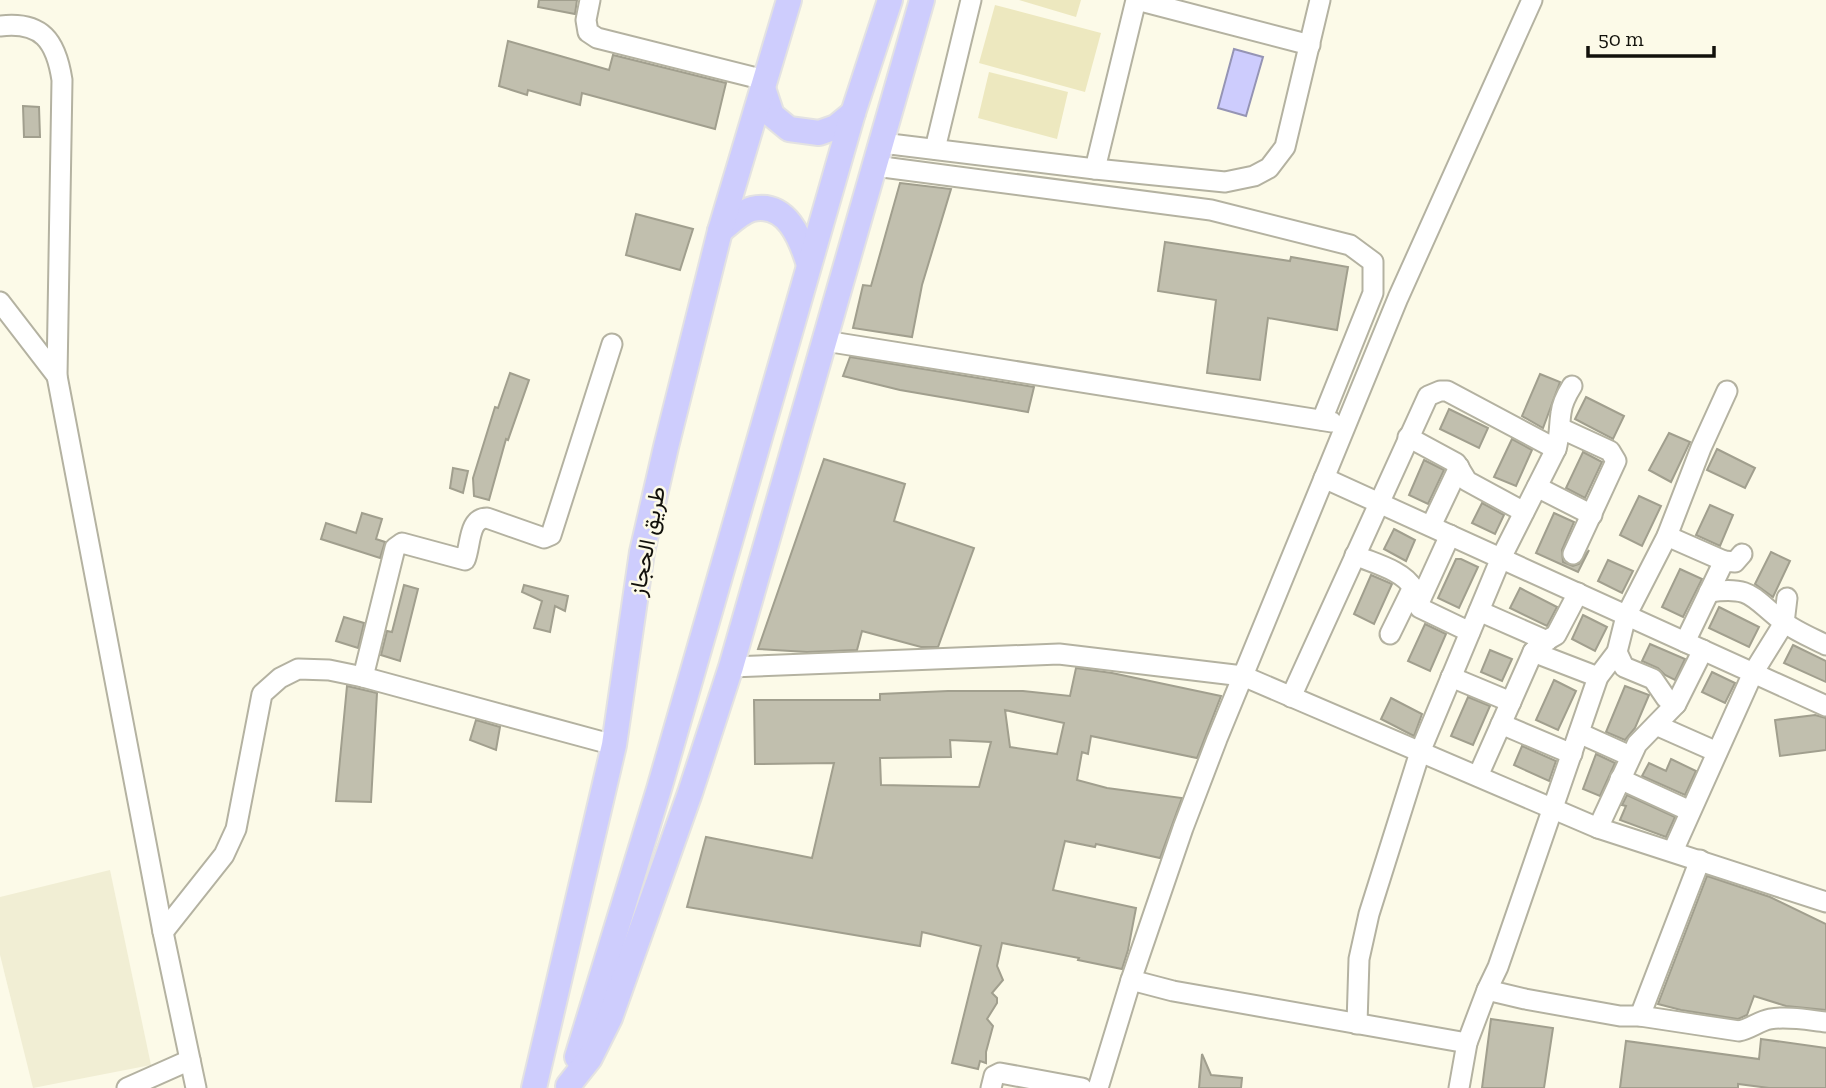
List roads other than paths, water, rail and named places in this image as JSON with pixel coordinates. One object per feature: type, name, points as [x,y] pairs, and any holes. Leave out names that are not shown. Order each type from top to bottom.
[{"type":"main road","name":"طريق الحجاز","points":[[534,1088],[614,745],[642,551],[720,231],[789,0]]},
{"type":"main road","points":[[568,1087],[659,789],[853,113],[890,0]]},
{"type":"main road","points":[[568,1087],[590,1058],[610,1017],[690,793],[731,667],[922,0]]},
{"type":"main road","points":[[764,84],[772,114],[789,129],[818,133],[836,127],[853,113]]},
{"type":"main road","points":[[720,231],[750,209],[767,208],[788,219],[801,239],[809,266]]},
{"type":"street","points":[[590,0],[586,20],[588,32],[597,38],[764,84]]},
{"type":"street","points":[[934,149],[971,0]]},
{"type":"street","points":[[1095,169],[1136,0],[1310,45]]},
{"type":"street","points":[[878,154],[934,149],[1225,182],[1254,176],[1269,168],[1285,147],[1320,0]]},
{"type":"street","points":[[1098,1088],[1183,828],[1243,676],[1398,298],[1532,0]]},
{"type":"street","points":[[0,26],[13,24],[37,29],[58,54],[62,80],[57,376],[163,932],[196,1088]]},
{"type":"street","points":[[878,154],[1211,210],[1350,245],[1373,262],[1373,293],[1322,420]]},
{"type":"street","points":[[0,302],[57,376]]},
{"type":"street","points":[[825,341],[1346,424]]},
{"type":"street","points":[[363,677],[395,548],[399,544],[464,560],[474,523],[481,518],[544,538],[551,535],[612,344]]},
{"type":"street","points":[[1357,1024],[1359,959],[1368,914],[1420,752],[1502,558],[1556,449],[1560,413],[1572,386]]},
{"type":"street","points":[[1291,697],[1428,396],[1447,391],[1556,449]]},
{"type":"street","points":[[1460,1088],[1467,1043],[1498,967],[1598,677],[1617,652],[1626,616],[1667,536],[1701,448],[1727,391]]},
{"type":"street","points":[[1560,428],[1610,451],[1615,457],[1615,465],[1573,554]]},
{"type":"street","points":[[1408,437],[1451,459],[1467,481],[1524,512]]},
{"type":"street","points":[[1431,526],[1459,467]]},
{"type":"street","points":[[1324,478],[1826,706]]},
{"type":"street","points":[[1537,487],[1592,515]]},
{"type":"street","points":[[1390,634],[1450,535]]},
{"type":"street","points":[[1598,828],[1630,756],[1646,734],[1676,704],[1709,592],[1733,558],[1667,536]]},
{"type":"street","points":[[1355,555],[1402,576],[1423,610],[1470,632]]},
{"type":"street","points":[[1709,592],[1734,589],[1755,597],[1784,623],[1826,645]]},
{"type":"street","points":[[1478,776],[1540,646],[1556,635],[1578,593]]},
{"type":"street","points":[[1673,851],[1753,673],[1784,623],[1787,598]]},
{"type":"street","points":[[1479,611],[1598,677]]},
{"type":"street","points":[[1617,652],[1624,667],[1653,679],[1666,698],[1676,704]]},
{"type":"street","points":[[731,667],[1059,654],[1243,676],[1598,828],[1826,902]]},
{"type":"street","points":[[163,932],[224,855],[236,829],[262,694],[280,678],[298,670],[329,670],[363,677],[614,745]]},
{"type":"street","points":[[1451,677],[1511,702]]},
{"type":"street","points":[[1501,724],[1572,754]]},
{"type":"street","points":[[1656,724],[1717,752]]},
{"type":"street","points":[[1579,733],[1630,756]]},
{"type":"street","points":[[1620,779],[1690,811]]},
{"type":"street","points":[[1640,1016],[1700,860]]},
{"type":"street","points":[[1132,980],[1173,991],[1467,1043]]},
{"type":"street","points":[[1487,990],[1620,1016],[1640,1016],[1739,1031],[1769,1019],[1795,1018],[1826,1022]]},
{"type":"street","points":[[127,1088],[190,1060]]},
{"type":"street","points":[[991,1088],[994,1076],[1000,1073],[1082,1088]]},
{"type":"water","points":[[1234,49],[1263,57],[1246,116],[1218,108]]}]
